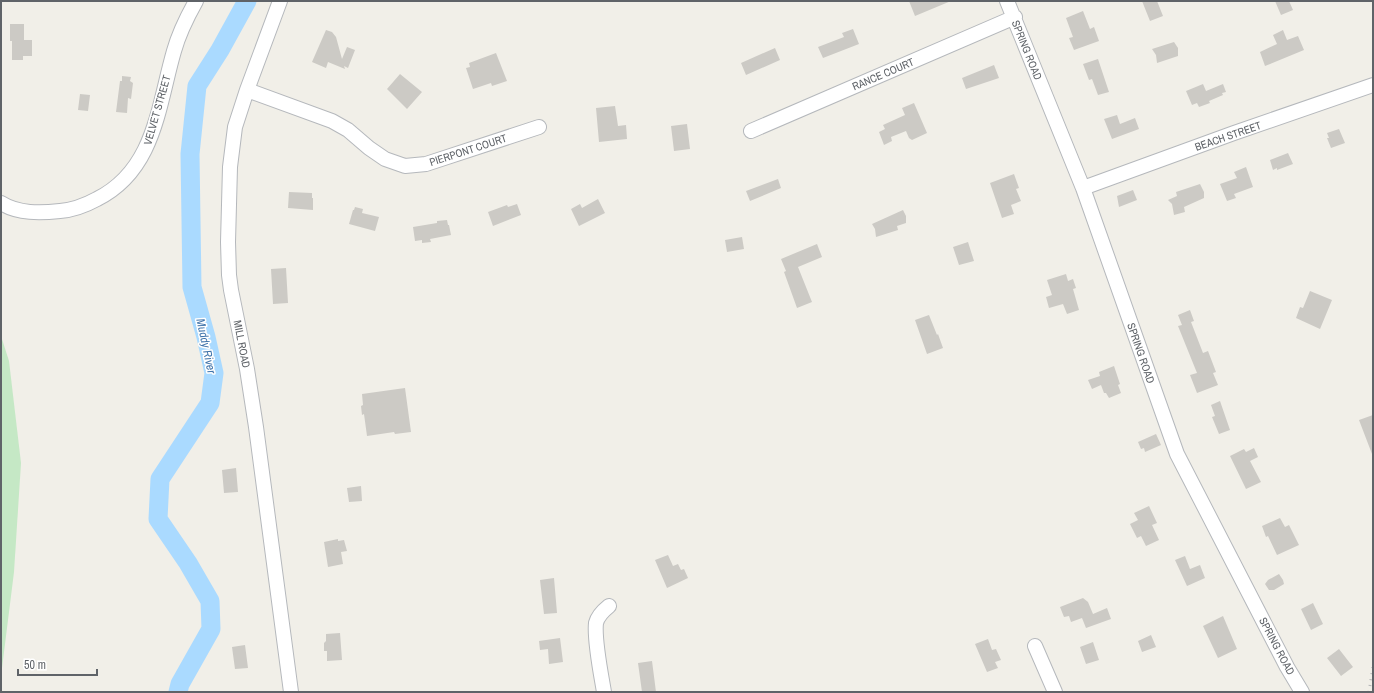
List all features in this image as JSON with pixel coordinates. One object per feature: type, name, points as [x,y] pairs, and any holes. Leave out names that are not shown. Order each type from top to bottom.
[{"type":"street","name":"VELVET STREET","points":[[1,203],[19,210],[42,213],[64,211],[87,205],[105,195],[124,181],[142,157],[150,140],[174,49],[184,22],[196,1]]},
{"type":"street","name":"MILL ROAD","points":[[280,1],[247,90],[236,127],[231,152],[229,275],[255,420],[291,692]]},
{"type":"street","name":"SPRING ROAD","points":[[1007,1],[1015,17],[1083,188],[1177,454],[1287,667],[1302,692]]},
{"type":"street","name":"RANCE COURT","points":[[751,131],[1015,17]]},
{"type":"street","name":"BEACH STREET","points":[[1083,188],[1234,133],[1373,85]]},
{"type":"street","name":"PIERPONT COURT","points":[[247,90],[332,121],[348,130],[369,148],[386,159],[405,166],[426,164],[539,127]]},
{"type":"street","points":[[604,692],[596,622],[601,613],[609,606]]},
{"type":"street","points":[[1036,646],[1055,692]]},
{"type":"green space","points":[[1,336],[9,361],[21,463],[14,572],[1,676]]},
{"type":"building","points":[[909,1],[951,1],[915,16]]},
{"type":"building","points":[[1142,1],[1157,1],[1163,16],[1150,21]]},
{"type":"building","points":[[1275,1],[1289,1],[1293,10],[1281,15]]},
{"type":"building","points":[[1083,11],[1090,29],[1094,27],[1099,41],[1074,50],[1069,38],[1073,37],[1066,18]]},
{"type":"building","points":[[10,24],[24,24],[24,40],[32,40],[32,56],[23,56],[23,60],[12,60]]},
{"type":"building","points":[[853,29],[859,44],[823,58],[818,47],[844,37],[842,33]]},
{"type":"building","points":[[326,30],[332,32],[336,37],[342,59],[347,47],[355,50],[348,68],[344,66],[345,69],[328,62],[326,68],[312,62]]},
{"type":"building","points":[[1283,30],[1287,40],[1298,36],[1304,50],[1265,66],[1260,52],[1277,44],[1273,35]]},
{"type":"building","points":[[1174,42],[1178,48],[1178,56],[1157,63],[1156,55],[1152,49]]},
{"type":"building","points":[[775,48],[780,60],[746,75],[741,63]]},
{"type":"building","points":[[496,53],[507,81],[492,86],[491,83],[473,89],[466,68],[470,67],[469,63]]},
{"type":"building","points":[[1098,59],[1109,92],[1098,95],[1092,79],[1089,80],[1083,64]]},
{"type":"building","points":[[994,65],[999,78],[966,89],[962,78]]},
{"type":"building","points":[[400,74],[422,92],[407,109],[387,89]]},
{"type":"building","points":[[122,76],[131,77],[130,81],[133,83],[131,99],[128,98],[127,113],[116,112]]},
{"type":"building","points":[[1203,84],[1206,91],[1223,84],[1226,92],[1222,93],[1223,95],[1209,101],[1210,103],[1199,107],[1197,103],[1192,105],[1186,91]]},
{"type":"building","points":[[80,94],[90,95],[88,111],[78,110]]},
{"type":"building","points":[[914,103],[927,133],[912,140],[909,138],[906,131],[891,137],[892,141],[884,145],[879,132],[885,129],[883,125],[905,115],[902,108]]},
{"type":"building","points":[[615,106],[618,126],[626,125],[627,139],[599,142],[596,108]]},
{"type":"building","points":[[1117,115],[1120,124],[1135,118],[1139,129],[1112,139],[1104,119]]},
{"type":"building","points":[[687,124],[690,149],[674,151],[671,126]]},
{"type":"building","points":[[1339,129],[1345,143],[1331,148],[1327,138],[1329,138],[1327,133]]},
{"type":"building","points":[[1288,153],[1293,164],[1273,170],[1270,160]]},
{"type":"building","points":[[1246,167],[1253,187],[1234,194],[1236,198],[1227,201],[1220,184],[1237,178],[1234,172]]},
{"type":"building","points":[[1014,174],[1019,188],[1016,189],[1021,201],[1011,205],[1014,214],[1002,218],[990,183]]},
{"type":"building","points":[[778,179],[781,188],[750,201],[746,191]]},
{"type":"building","points":[[1200,184],[1204,192],[1204,198],[1184,207],[1185,212],[1174,215],[1172,204],[1168,200],[1177,196],[1176,192]]},
{"type":"building","points":[[1133,190],[1137,200],[1119,207],[1117,196]]},
{"type":"building","points":[[289,192],[312,193],[313,210],[288,208]]},
{"type":"building","points":[[598,199],[605,213],[579,226],[571,209],[580,204],[582,208]]},
{"type":"building","points":[[517,204],[521,215],[493,226],[488,212],[507,205],[508,207]]},
{"type":"building","points":[[355,207],[363,209],[362,213],[379,217],[375,231],[349,224]]},
{"type":"building","points":[[903,210],[906,216],[906,223],[897,226],[898,230],[876,237],[875,229],[872,224]]},
{"type":"building","points":[[447,220],[451,235],[430,239],[431,242],[422,243],[422,240],[415,241],[413,227]]},
{"type":"building","points":[[742,237],[744,249],[727,252],[725,240]]},
{"type":"building","points":[[968,242],[974,261],[959,265],[953,247]]},
{"type":"building","points":[[817,244],[822,257],[798,267],[812,302],[797,308],[781,259]]},
{"type":"building","points":[[286,268],[288,303],[273,304],[271,269]]},
{"type":"building","points":[[1066,274],[1068,281],[1073,279],[1076,288],[1073,289],[1079,310],[1067,314],[1063,304],[1049,308],[1046,297],[1052,295],[1047,280]]},
{"type":"building","points":[[1310,291],[1332,300],[1320,329],[1296,318],[1300,307],[1303,308]]},
{"type":"building","points":[[1190,310],[1194,321],[1191,322],[1203,353],[1208,351],[1216,372],[1213,373],[1218,385],[1197,393],[1190,375],[1197,373],[1178,326],[1182,325],[1178,315]]},
{"type":"building","points":[[929,315],[943,348],[927,354],[915,320]]},
{"type":"building","points":[[1114,366],[1120,384],[1118,385],[1121,393],[1109,398],[1106,393],[1104,393],[1101,385],[1092,389],[1088,380],[1100,376],[1099,372]]},
{"type":"building","points":[[405,388],[411,432],[395,434],[394,432],[367,436],[364,414],[362,415],[362,394]]},
{"type":"building","points":[[1220,401],[1230,430],[1219,434],[1212,417],[1215,416],[1211,405]]},
{"type":"building","points":[[1373,415],[1373,454],[1372,454],[1359,420]]},
{"type":"building","points":[[1156,434],[1161,445],[1145,452],[1144,448],[1141,449],[1138,442]]},
{"type":"building","points":[[1254,448],[1258,457],[1250,461],[1261,482],[1246,489],[1230,456],[1244,449],[1246,452]]},
{"type":"building","points":[[236,468],[238,492],[224,493],[222,470]]},
{"type":"building","points":[[361,486],[362,501],[349,502],[347,488]]},
{"type":"building","points":[[1149,506],[1157,523],[1152,525],[1159,540],[1146,546],[1141,536],[1137,538],[1130,524],[1138,520],[1134,513]]},
{"type":"building","points":[[1280,518],[1285,527],[1289,525],[1299,545],[1277,555],[1268,536],[1266,537],[1262,526]]},
{"type":"building","points":[[338,539],[338,541],[344,540],[347,551],[341,552],[343,564],[328,567],[324,542]]},
{"type":"building","points":[[668,555],[673,566],[678,564],[681,570],[684,569],[688,578],[667,588],[655,560]]},
{"type":"building","points":[[1185,556],[1190,569],[1200,565],[1205,578],[1187,586],[1175,560]]},
{"type":"building","points":[[1279,574],[1284,584],[1274,590],[1269,590],[1265,584],[1268,580]]},
{"type":"building","points":[[554,578],[557,613],[544,614],[540,580]]},
{"type":"building","points":[[1083,598],[1088,602],[1093,614],[1107,608],[1111,619],[1086,628],[1082,618],[1071,622],[1069,616],[1064,617],[1060,607]]},
{"type":"building","points":[[1313,603],[1323,624],[1311,630],[1301,609]]},
{"type":"building","points":[[1223,616],[1237,649],[1218,658],[1203,626]]},
{"type":"building","points":[[340,633],[342,660],[327,661],[327,651],[324,651],[326,634]]},
{"type":"building","points":[[1151,635],[1156,647],[1142,652],[1138,641]]},
{"type":"building","points":[[560,638],[563,662],[549,664],[548,649],[540,650],[539,641]]},
{"type":"building","points":[[988,639],[992,650],[996,649],[1001,660],[995,662],[998,668],[987,672],[975,644]]},
{"type":"building","points":[[1093,642],[1099,660],[1086,664],[1080,647]]},
{"type":"building","points":[[245,645],[248,668],[235,669],[232,647]]},
{"type":"building","points":[[1339,649],[1353,667],[1341,676],[1327,658]]},
{"type":"building","points":[[652,661],[656,692],[642,692],[638,663]]},
{"type":"waterway","name":"Muddy River","points":[[178,692],[180,684],[211,629],[210,601],[188,563],[158,519],[160,479],[210,403],[214,373],[192,287],[190,154],[197,86],[220,50],[247,1]]},
{"type":"railway","points":[[1369,692],[1373,667]]}]
